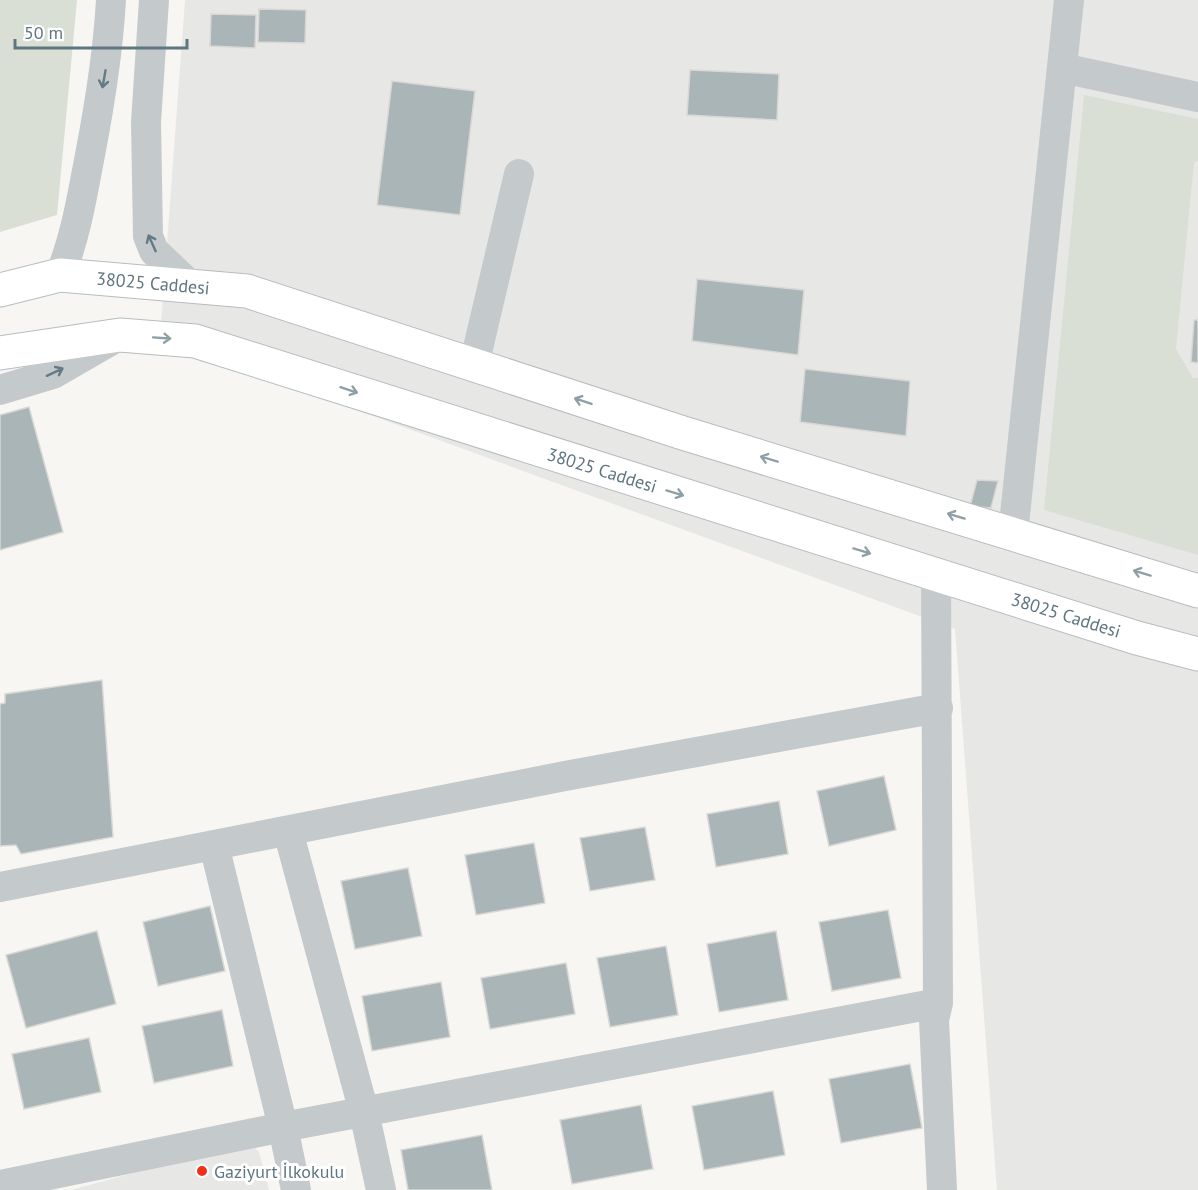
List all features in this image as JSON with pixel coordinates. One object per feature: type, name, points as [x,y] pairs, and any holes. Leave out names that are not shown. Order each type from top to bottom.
[{"type":"main road","name":"38025 Caddesi","points":[[0,290],[60,275],[247,291],[684,433],[1198,591]]},
{"type":"main road","name":"38025 Caddesi","points":[[0,353],[120,335],[195,341],[1198,654]]},
{"type":"street","points":[[60,275],[72,246],[107,63],[111,0]]},
{"type":"street","points":[[154,0],[146,122],[148,236],[154,250],[191,286]]},
{"type":"street","points":[[1013,534],[1069,0]]},
{"type":"street","points":[[1062,69],[1198,97]]},
{"type":"street","points":[[474,365],[519,174]]},
{"type":"street","points":[[0,390],[53,374],[120,335]]},
{"type":"street","points":[[936,574],[938,1003],[934,1020],[942,1190]]},
{"type":"street","points":[[0,887],[565,776],[938,708]]},
{"type":"street","points":[[288,831],[364,1112],[381,1190]]},
{"type":"street","points":[[214,845],[283,1127],[296,1190]]},
{"type":"street","points":[[0,1185],[38,1184],[283,1127],[938,1003]]},
{"type":"shaded area","points":[[0,0],[77,0],[57,215],[0,232]]},
{"type":"shaded area","points":[[185,0],[1198,0],[1198,1190],[997,1190],[955,629],[160,338]]},
{"type":"shaded area","points":[[1084,95],[1198,119],[1198,161],[1194,162],[1176,349],[1193,378],[1198,378],[1198,555],[1044,510]]},
{"type":"shaded area","name":"Gaziyurt İlkokulu","points":[[249,1141],[259,1152],[269,1190],[71,1190]]},
{"type":"building","points":[[259,9],[306,10],[305,43],[258,42]]},
{"type":"building","points":[[211,14],[256,15],[255,48],[210,46]]},
{"type":"building","points":[[690,70],[779,74],[777,120],[687,115]]},
{"type":"building","points":[[392,81],[475,91],[460,215],[377,205]]},
{"type":"building","points":[[697,279],[804,290],[798,355],[692,341]]},
{"type":"building","points":[[1194,320],[1198,320],[1198,363],[1191,362]]},
{"type":"building","points":[[805,369],[910,381],[906,436],[800,422]]},
{"type":"building","points":[[29,407],[63,532],[0,550],[0,415]]},
{"type":"building","points":[[977,480],[998,481],[991,508],[970,506]]},
{"type":"building","points":[[102,680],[113,837],[21,854],[16,845],[0,846],[0,704],[5,703],[5,694]]},
{"type":"building","points":[[884,776],[896,830],[829,846],[817,791]]},
{"type":"building","points":[[779,801],[788,854],[716,867],[707,814]]},
{"type":"building","points":[[645,827],[655,880],[590,891],[580,838]]},
{"type":"building","points":[[534,843],[545,903],[476,915],[465,855]]},
{"type":"building","points":[[408,868],[422,936],[355,949],[341,881]]},
{"type":"building","points":[[210,906],[225,971],[158,986],[143,922]]},
{"type":"building","points":[[888,910],[901,978],[832,991],[819,922]]},
{"type":"building","points":[[97,931],[116,1004],[26,1028],[6,955]]},
{"type":"building","points":[[776,931],[788,1000],[719,1012],[707,944]]},
{"type":"building","points":[[666,946],[678,1015],[610,1027],[597,958]]},
{"type":"building","points":[[566,963],[575,1014],[490,1029],[481,978]]},
{"type":"building","points":[[441,982],[450,1037],[372,1051],[362,996]]},
{"type":"building","points":[[222,1010],[233,1066],[154,1083],[142,1026]]},
{"type":"building","points":[[89,1038],[101,1092],[24,1109],[12,1054]]},
{"type":"building","points":[[910,1064],[922,1128],[841,1143],[829,1079]]},
{"type":"building","points":[[773,1091],[785,1155],[704,1170],[692,1106]]},
{"type":"building","points":[[641,1105],[653,1169],[572,1184],[560,1120]]},
{"type":"building","points":[[482,1135],[492,1190],[408,1190],[401,1150]]},
{"type":"place","name":"Gaziyurt İlkokulu","points":[[202,1171]]}]
